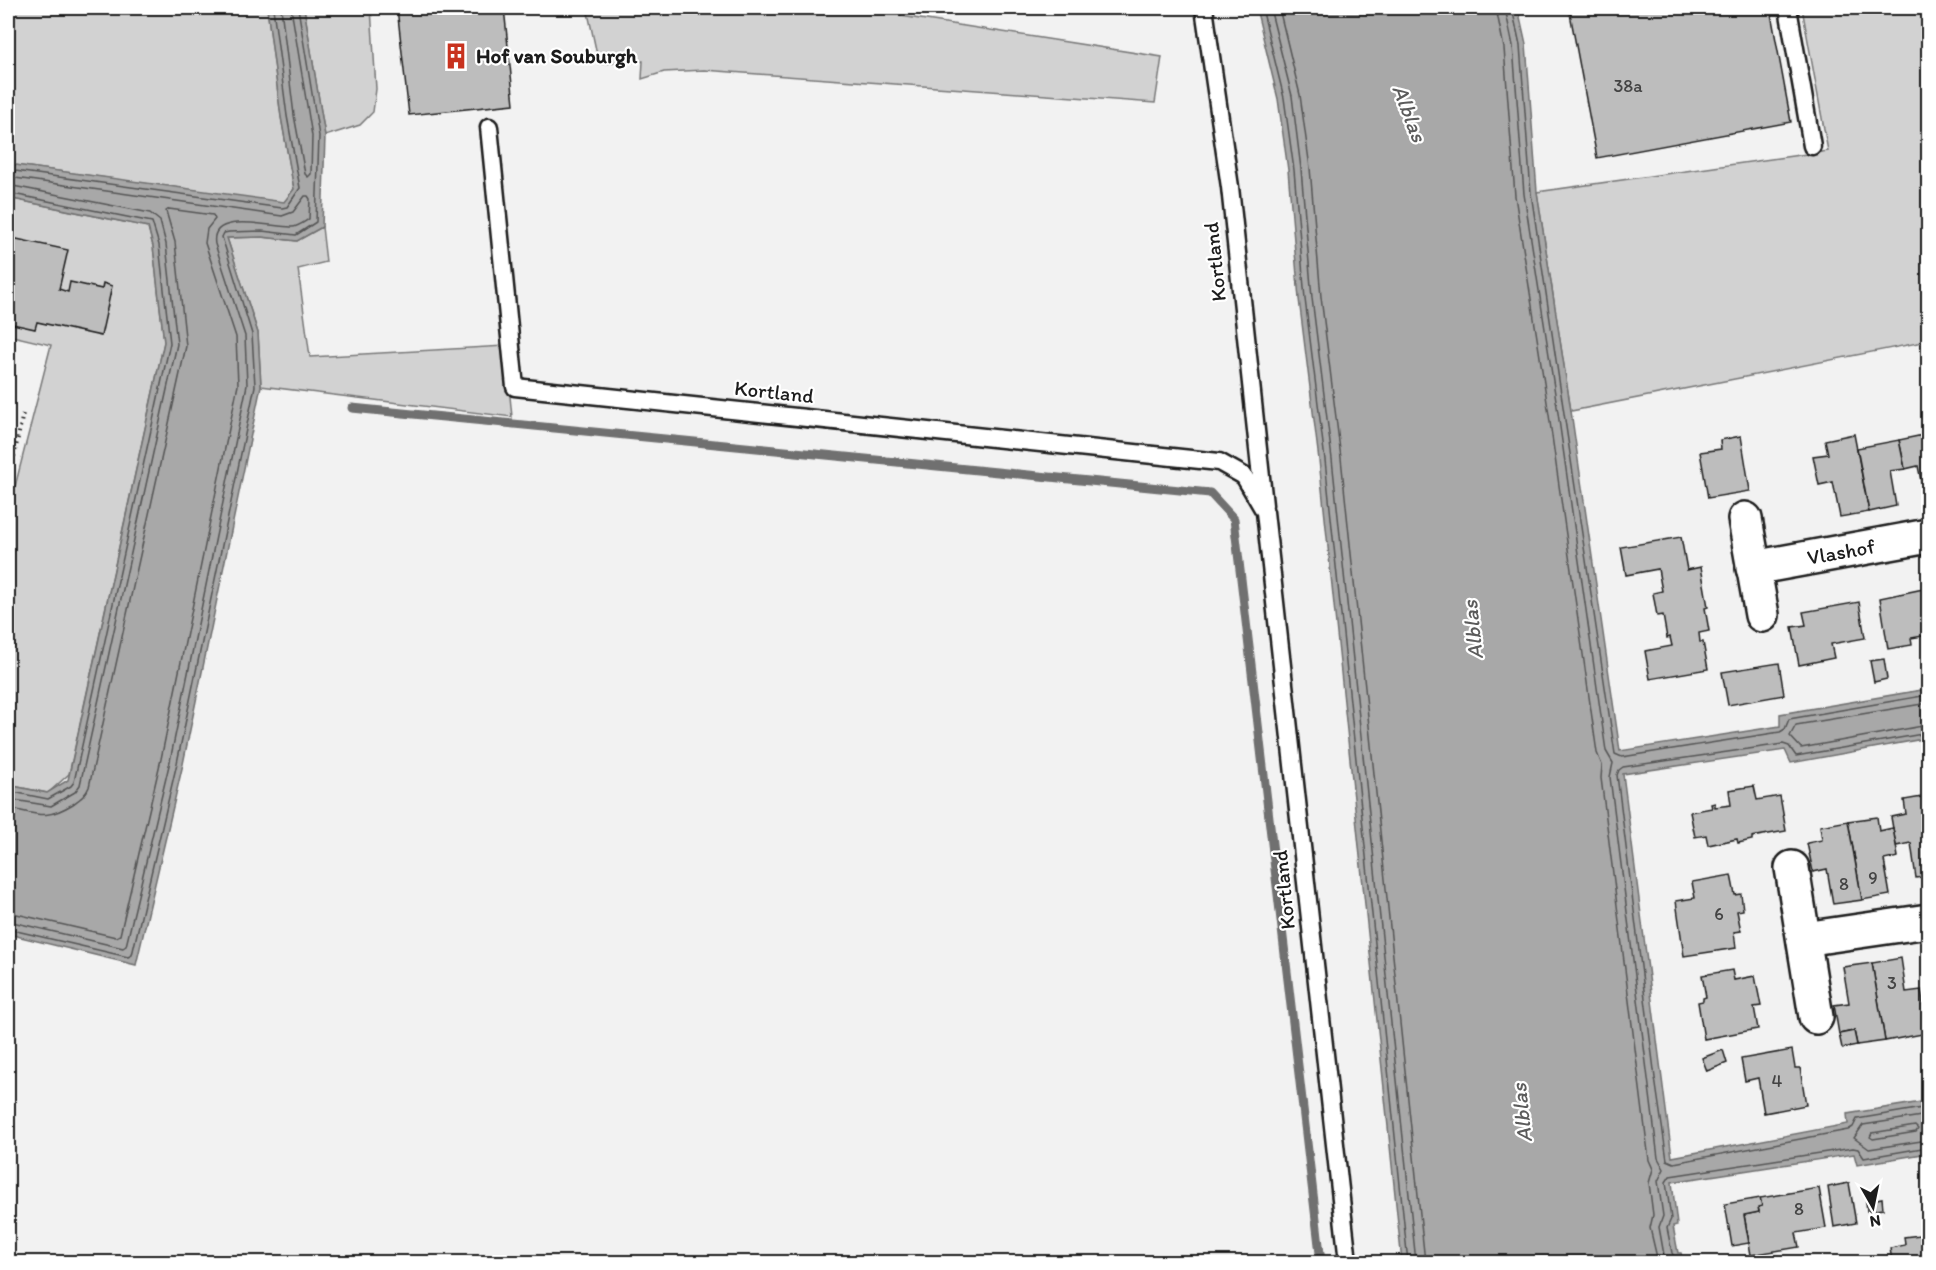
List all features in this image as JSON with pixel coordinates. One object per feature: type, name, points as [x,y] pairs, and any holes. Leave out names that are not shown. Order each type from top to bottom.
[{"type":"street","points":[[1745,519],[1762,615]]},
{"type":"street","name":"Vlashof","points":[[1753,568],[1929,537]]},
{"type":"street","points":[[1792,868],[1816,1017]]},
{"type":"street","points":[[1804,939],[1929,921]]},
{"type":"lane","name":"Kortland","points":[[1204,8],[1230,187],[1348,1263]]},
{"type":"lane","points":[[1788,8],[1812,146]]},
{"type":"lane","name":"Kortland","points":[[489,127],[515,387],[1219,462],[1244,476],[1265,512]]},
{"type":"path","points":[[8,486],[23,413]]},
{"type":"shaded area","points":[[17,8],[267,8],[281,117],[294,189],[284,203],[8,164],[8,23]]},
{"type":"shaded area","points":[[304,8],[371,8],[376,89],[373,112],[360,125],[325,136]]},
{"type":"shaded area","points":[[587,8],[898,8],[901,16],[1162,57],[1155,103],[704,70],[664,72],[642,79],[643,61],[599,64]]},
{"type":"shaded area","points":[[1802,8],[1928,8],[1928,341],[1571,411],[1537,192],[1828,151]]},
{"type":"shaded area","points":[[8,198],[148,227],[153,246],[164,342],[69,774],[48,793],[8,785],[8,514],[51,345],[8,335]]},
{"type":"shaded area","points":[[322,227],[326,262],[298,269],[310,357],[505,346],[512,417],[261,386],[258,333],[227,238],[262,237],[297,241]]},
{"type":"water","points":[[267,8],[304,8],[325,136],[322,227],[297,241],[262,237],[227,238],[258,333],[261,386],[183,764],[136,965],[8,934],[8,785],[47,793],[68,780],[164,342],[153,246],[148,227],[8,198],[8,164],[284,202],[294,189],[281,117]]},
{"type":"water","name":"Alblas","points":[[1256,8],[1518,8],[1526,44],[1537,192],[1620,751],[1780,726],[1780,714],[1928,689],[1928,738],[1791,763],[1785,750],[1623,774],[1672,1157],[1848,1124],[1847,1114],[1928,1101],[1928,1153],[1857,1165],[1854,1154],[1672,1182],[1677,1225],[1673,1226],[1678,1253],[1681,1253],[1683,1262],[1402,1262],[1319,460],[1299,299],[1288,170],[1278,99]]},
{"type":"building","name":"Hof van Souburgh","points":[[397,8],[504,8],[514,104],[409,115]]},
{"type":"building","points":[[1569,8],[1770,8],[1791,122],[1597,158]]},
{"type":"building","points":[[12,238],[68,250],[59,289],[68,292],[70,282],[102,289],[103,283],[112,286],[101,336],[37,322],[35,329],[8,323],[10,316],[8,315],[8,257]]},
{"type":"building","points":[[1854,434],[1869,512],[1840,517],[1833,482],[1819,485],[1813,456],[1828,454],[1825,440]]},
{"type":"building","points":[[1928,434],[1928,500],[1925,500],[1918,466],[1905,469],[1899,440]]},
{"type":"building","points":[[1741,436],[1750,491],[1708,498],[1700,452],[1721,449],[1720,440]]},
{"type":"building","points":[[1899,440],[1905,469],[1890,471],[1896,506],[1869,512],[1857,448]]},
{"type":"building","points":[[1681,537],[1687,570],[1701,567],[1708,607],[1705,608],[1709,631],[1699,633],[1708,669],[1650,679],[1645,651],[1672,646],[1670,637],[1667,638],[1663,615],[1657,616],[1653,593],[1662,591],[1658,569],[1626,575],[1621,547]]},
{"type":"building","points":[[1928,588],[1928,635],[1911,638],[1912,645],[1888,649],[1880,598]]},
{"type":"building","points":[[1859,602],[1865,638],[1831,644],[1834,658],[1799,665],[1792,627],[1806,625],[1803,612]]},
{"type":"building","points":[[1884,659],[1887,679],[1874,682],[1870,661]]},
{"type":"building","points":[[1779,663],[1784,695],[1728,705],[1722,672]]},
{"type":"building","points":[[1754,786],[1757,800],[1780,796],[1786,831],[1752,837],[1752,840],[1738,843],[1737,839],[1708,845],[1706,835],[1695,837],[1690,812],[1712,808],[1711,804],[1715,803],[1715,807],[1731,805],[1729,790]]},
{"type":"building","points":[[1928,796],[1928,876],[1916,878],[1911,843],[1896,846],[1891,817],[1906,814],[1904,800]]},
{"type":"building","points":[[1877,817],[1879,831],[1893,828],[1898,857],[1884,860],[1890,895],[1862,900],[1848,821]]},
{"type":"building","points":[[1848,821],[1862,900],[1833,904],[1827,869],[1813,872],[1807,843],[1822,840],[1820,826]]},
{"type":"building","points":[[1731,875],[1735,895],[1741,894],[1743,910],[1737,911],[1741,931],[1734,932],[1736,948],[1684,956],[1676,901],[1695,898],[1692,882]]},
{"type":"building","points":[[1901,958],[1906,992],[1921,990],[1928,1033],[1885,1041],[1872,963]]},
{"type":"building","points":[[1872,963],[1885,1041],[1857,1045],[1854,1031],[1839,1034],[1834,1005],[1849,1003],[1843,967]]},
{"type":"building","points":[[1732,970],[1734,980],[1755,976],[1761,1006],[1754,1007],[1758,1029],[1704,1039],[1698,1002],[1703,1001],[1706,997],[1702,975]]},
{"type":"building","points":[[1928,1001],[1928,1037],[1923,1002]]},
{"type":"building","points":[[1854,1031],[1857,1045],[1842,1048],[1839,1034]]},
{"type":"building","points":[[1723,1050],[1727,1063],[1707,1071],[1702,1058]]},
{"type":"building","points":[[1792,1050],[1795,1068],[1800,1068],[1806,1105],[1764,1113],[1758,1078],[1745,1081],[1741,1059]]},
{"type":"building","points":[[1849,1183],[1856,1223],[1834,1227],[1828,1187]]},
{"type":"building","points":[[1819,1188],[1826,1228],[1796,1233],[1799,1247],[1751,1255],[1744,1215],[1759,1212],[1758,1207],[1762,1206],[1760,1198]]},
{"type":"building","points":[[1760,1198],[1762,1206],[1758,1207],[1759,1212],[1744,1215],[1749,1243],[1732,1246],[1725,1204]]},
{"type":"building","points":[[1882,1198],[1883,1209],[1867,1211],[1866,1201]]},
{"type":"building","points":[[1928,1234],[1928,1262],[1892,1262],[1890,1248],[1905,1245],[1904,1237]]},
{"type":"waterway","points":[[352,408],[1210,493],[1234,519],[1321,1262]]},
{"type":"place","name":"Hof van Souburgh","points":[[456,56]]}]
